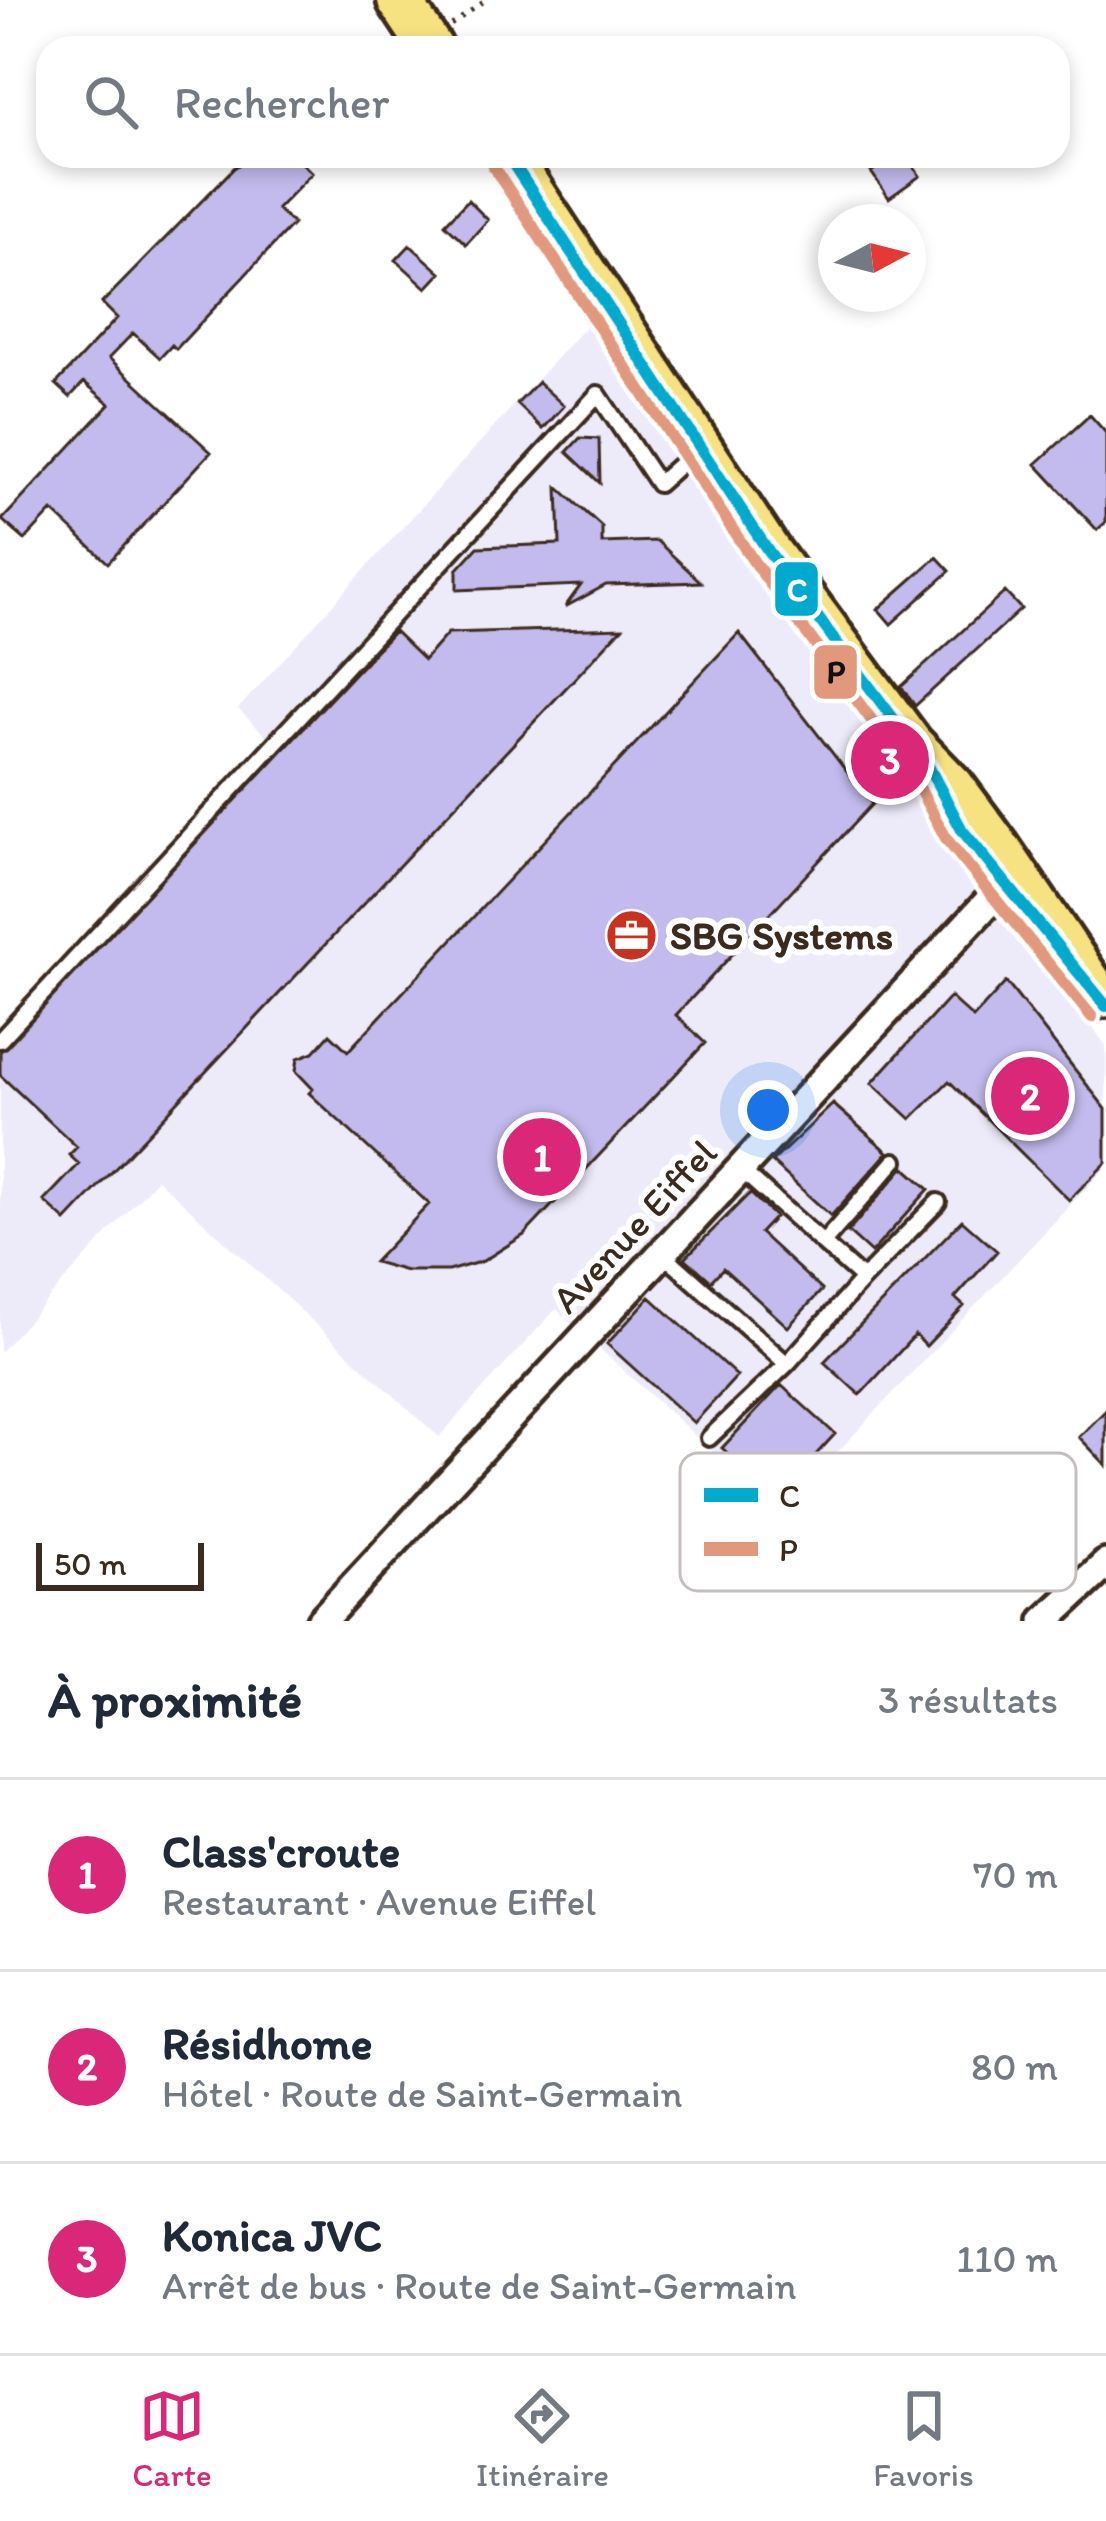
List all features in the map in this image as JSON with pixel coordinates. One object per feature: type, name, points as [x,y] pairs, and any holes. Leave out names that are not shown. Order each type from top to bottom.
[{"type":"main road","points":[[399,0],[423,36]]},
{"type":"main road","points":[[516,168],[769,552],[927,764],[953,787],[999,849],[1102,1001]]},
{"type":"main road","points":[[927,764],[940,796],[1102,1001]]},
{"type":"street","name":"Avenue Eiffel","points":[[321,1621],[1006,884]]},
{"type":"street","points":[[1045,1621],[1106,1564]]},
{"type":"lane","points":[[0,1040],[598,394],[658,484],[700,446]]},
{"type":"lane","points":[[824,1243],[895,1161]]},
{"type":"lane","points":[[740,1169],[863,1279]]},
{"type":"lane","points":[[709,1438],[787,1364],[938,1202]]},
{"type":"lane","points":[[662,1253],[787,1364]]},
{"type":"path","points":[[440,36],[486,0]]},
{"type":"shaded area","points":[[592,319],[1106,1046],[1106,1167],[837,1453],[714,1453],[556,1309],[439,1437],[157,1179],[0,1352],[0,1029],[266,736],[238,709]]},
{"type":"building","points":[[234,168],[307,168],[312,173],[277,209],[293,224],[176,349],[172,345],[160,358],[133,333],[109,358],[211,452],[108,563],[52,511],[25,540],[2,520],[110,404],[84,382],[70,397],[56,384],[117,318],[102,303]]},
{"type":"building","points":[[914,168],[920,176],[889,198],[871,172]]},
{"type":"building","points":[[468,200],[488,220],[466,244],[445,224]]},
{"type":"building","points":[[410,245],[441,273],[427,288],[396,260]]},
{"type":"building","points":[[538,382],[564,406],[543,429],[517,404]]},
{"type":"building","points":[[1090,415],[1106,433],[1106,522],[1097,530],[1036,464]]},
{"type":"building","points":[[580,438],[599,439],[600,483],[567,452]]},
{"type":"building","points":[[558,487],[602,527],[602,543],[657,541],[701,582],[606,585],[565,607],[581,585],[457,590],[457,570],[478,547],[560,544]]},
{"type":"building","points":[[937,557],[950,571],[891,624],[878,609]]},
{"type":"building","points":[[1005,592],[1021,609],[915,706],[901,687]]},
{"type":"building","points":[[622,628],[66,1221],[44,1201],[79,1164],[69,1155],[77,1147],[0,1075],[0,1052],[394,631],[424,660],[448,633]]},
{"type":"building","points":[[739,633],[872,804],[676,1015],[705,1043],[524,1235],[483,1261],[448,1271],[406,1271],[374,1262],[429,1204],[309,1093],[313,1089],[296,1071],[298,1058],[314,1052],[330,1034],[348,1051]]},
{"type":"building","points":[[1006,982],[1106,1109],[1106,1163],[1069,1200],[949,1081],[911,1119],[872,1083],[950,997],[973,1018]]},
{"type":"building","points":[[833,1104],[888,1152],[831,1216],[772,1162]]},
{"type":"building","points":[[904,1167],[929,1189],[871,1253],[848,1232]]},
{"type":"building","points":[[750,1193],[775,1217],[760,1233],[822,1290],[788,1327],[723,1268],[711,1281],[685,1258]]},
{"type":"building","points":[[962,1220],[997,1251],[955,1298],[964,1306],[952,1319],[926,1346],[915,1335],[860,1395],[824,1362]]},
{"type":"building","points":[[650,1297],[737,1376],[694,1423],[607,1344]]},
{"type":"building","points":[[781,1385],[835,1434],[817,1453],[727,1453],[722,1448]]},
{"type":"building","points":[[1106,1410],[1106,1465],[1079,1437]]},
{"type":"transit line","name":"P","points":[[494,168],[754,562],[911,773],[947,840],[1092,1017]]},
{"type":"transit line","name":"C","points":[[516,168],[769,552],[927,764],[962,830],[1106,1006]]},
{"type":"place","name":"Konica JVC","points":[[890,760]]},
{"type":"place","name":"SBG Systems","points":[[631,935]]},
{"type":"place","name":"Résidhome","points":[[1030,1096]]},
{"type":"place","name":"Class'croute","points":[[542,1157]]}]
